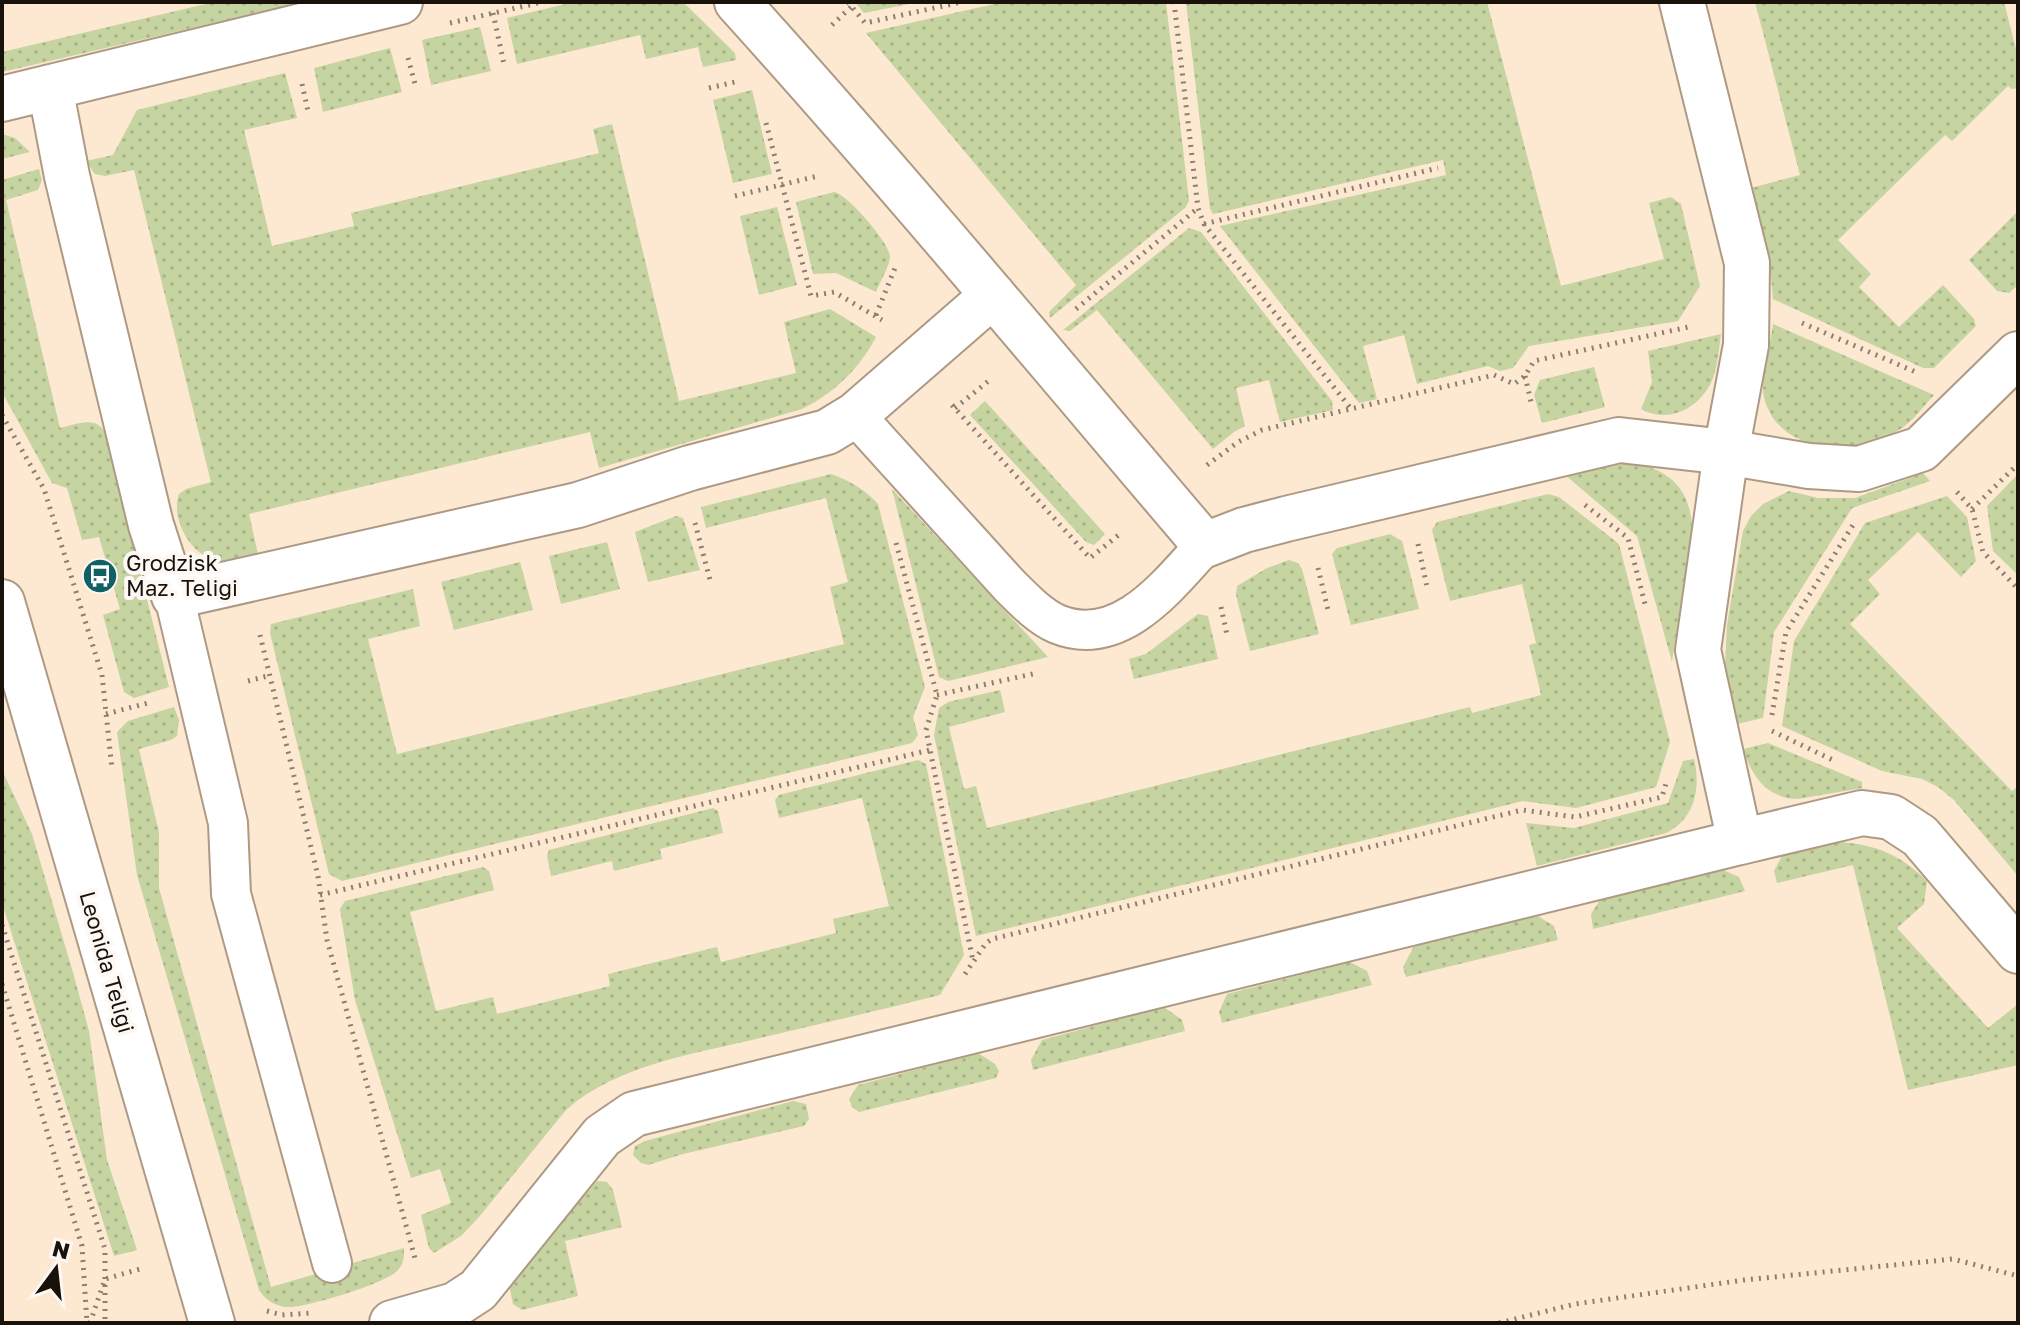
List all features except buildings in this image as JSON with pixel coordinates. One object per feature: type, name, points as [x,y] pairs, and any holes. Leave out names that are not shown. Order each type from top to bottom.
[{"type":"street","points":[[2,99],[400,2]]},
{"type":"street","points":[[737,2],[993,295],[1205,545],[1272,523],[1619,440],[1726,452],[1809,466],[1859,469],[1921,449],[2018,354]]},
{"type":"street","points":[[1682,2],[1747,263],[1746,345],[1726,452],[1698,650],[1740,842]]},
{"type":"street","points":[[50,87],[67,176],[151,525],[174,596],[578,505],[690,468],[827,432],[855,415],[993,295]]},
{"type":"street","name":"Leonida Teligi","points":[[2,602],[212,1323]]},
{"type":"street","points":[[392,1323],[455,1305],[478,1290],[602,1136],[634,1114],[1862,813],[1891,817],[1920,836],[2018,951]]},
{"type":"lane","points":[[855,415],[1009,585],[1056,623],[1084,629],[1106,627],[1138,613],[1205,545]]},
{"type":"lane","points":[[174,596],[228,823],[231,894],[332,1263]]},
{"type":"path","points":[[848,2],[865,23],[962,2]]},
{"type":"path","points":[[1174,2],[1198,208],[1204,224],[1352,410]]},
{"type":"path","points":[[493,13],[504,64]]},
{"type":"path","points":[[763,110],[811,296],[834,292],[880,317],[914,361],[1090,558],[1238,442],[1262,430],[1494,375],[1514,384],[1525,376],[1534,361],[1701,324]]},
{"type":"path","points":[[1204,224],[1438,168]]},
{"type":"path","points":[[735,196],[825,174]]},
{"type":"path","points":[[1801,323],[1918,373]]},
{"type":"path","points":[[1972,509],[2018,464]]},
{"type":"path","points":[[1949,484],[1972,509],[1983,552],[2018,589]]},
{"type":"path","points":[[1582,502],[1628,538],[1648,615]]},
{"type":"path","points":[[692,512],[710,580]]},
{"type":"path","points":[[1772,716],[1786,632],[1859,516]]},
{"type":"path","points":[[893,531],[937,695],[926,730],[973,961]]},
{"type":"path","points":[[1416,533],[1427,587]]},
{"type":"path","points":[[1315,557],[1328,610]]},
{"type":"path","points":[[245,580],[271,675],[320,895],[327,940],[416,1262]]},
{"type":"path","points":[[1220,605],[1227,635]]},
{"type":"path","points":[[937,695],[1046,671]]},
{"type":"path","points":[[106,714],[159,700]]},
{"type":"path","points":[[320,895],[931,750]]},
{"type":"path","points":[[2,925],[105,1249],[105,1323]]},
{"type":"path","points":[[2,984],[82,1246],[88,1323]]},
{"type":"path","points":[[1499,1323],[1575,1304],[1744,1280],[1953,1259],[2018,1276]]},
{"type":"path","points":[[105,1279],[145,1268]]},
{"type":"path","points":[[88,1323],[105,1279]]},
{"type":"green space","points":[[214,2],[304,2],[2,72],[2,52]]},
{"type":"green space","points":[[574,2],[683,2],[735,53],[736,60],[703,67],[698,47],[646,59],[640,35],[517,64],[507,18]]},
{"type":"green space","points":[[855,2],[919,2],[864,13]]},
{"type":"green space","points":[[1003,2],[1166,2],[1189,201],[1185,208],[1050,318],[1049,312],[1076,285],[866,33]]},
{"type":"green space","points":[[1186,2],[1487,2],[1561,286],[1664,259],[1649,203],[1671,197],[1681,204],[1700,286],[1678,321],[1529,346],[1513,368],[1500,371],[1488,366],[1417,384],[1404,335],[1363,346],[1377,399],[1359,403],[1220,226],[1446,175],[1443,160],[1213,214]]},
{"type":"green space","points":[[1755,2],[2004,2],[2018,57],[2018,88],[2008,86],[1952,141],[1945,135],[1838,240],[1871,274],[1859,287],[1899,327],[1943,285],[1974,319],[1976,326],[1934,368],[1923,368],[1773,299],[1770,266],[1751,188],[1800,175]]},
{"type":"green space","points":[[480,27],[491,71],[431,85],[422,40]]},
{"type":"green space","points":[[390,48],[402,92],[323,112],[314,68]]},
{"type":"green space","points":[[285,73],[297,118],[244,130],[272,246],[354,226],[351,213],[599,153],[593,129],[612,124],[679,401],[796,373],[784,322],[830,309],[876,337],[845,379],[825,396],[802,409],[599,468],[590,432],[249,514],[258,554],[230,561],[210,558],[192,545],[178,515],[179,494],[211,482],[134,170],[105,176],[95,174],[86,161],[113,155],[137,110]]},
{"type":"green space","points":[[752,90],[772,174],[733,183],[713,100]]},
{"type":"green space","points":[[2,134],[15,138],[30,152],[2,159]]},
{"type":"green space","points":[[39,169],[42,180],[38,190],[6,200],[60,428],[90,422],[105,432],[169,687],[134,698],[124,692],[103,615],[120,609],[99,537],[82,540],[67,488],[52,483],[2,392],[2,180]]},
{"type":"green space","points":[[834,192],[857,210],[876,231],[888,251],[889,261],[876,292],[836,273],[813,274],[796,202]]},
{"type":"green space","points":[[777,207],[797,285],[759,295],[740,216]]},
{"type":"green space","points":[[2016,213],[2018,285],[2009,293],[1997,291],[1969,260]]},
{"type":"green space","points":[[1189,228],[1201,232],[1332,401],[1333,410],[1280,422],[1269,380],[1236,388],[1245,426],[1213,449],[1097,310],[1070,331],[1063,330]]},
{"type":"green space","points":[[1773,324],[1934,395],[1904,426],[1882,438],[1842,447],[1802,440],[1785,431],[1772,416],[1764,397]]},
{"type":"green space","points":[[1721,334],[1715,373],[1708,388],[1693,405],[1663,415],[1641,409],[1652,382],[1648,351]]},
{"type":"green space","points":[[1594,367],[1605,407],[1542,423],[1534,395],[1540,380]]},
{"type":"green space","points":[[985,401],[1105,534],[1094,545],[1086,542],[970,415]]},
{"type":"green space","points":[[1608,457],[1640,464],[1666,475],[1684,495],[1689,509],[1692,527],[1672,662],[1637,536],[1558,469]]},
{"type":"green space","points":[[1923,473],[1930,481],[1852,508],[1774,632],[1763,718],[1737,724],[1725,665],[1727,625],[1743,531],[1751,516],[1763,504],[1789,491],[1818,498],[1855,498]]},
{"type":"green space","points":[[831,474],[856,486],[878,504],[925,687],[913,717],[918,735],[912,743],[342,881],[329,874],[270,633],[271,624],[413,589],[420,626],[368,639],[397,754],[844,644],[830,587],[848,582],[826,498],[706,528],[701,507]]},
{"type":"green space","points":[[2018,474],[2018,575],[1993,551],[1987,506]]},
{"type":"green space","points":[[892,489],[1048,657],[948,681],[939,677]]},
{"type":"green space","points":[[1548,494],[1559,497],[1619,544],[1670,742],[1656,787],[1576,808],[1523,801],[976,936],[934,735],[939,708],[948,702],[1000,690],[1005,712],[949,727],[964,789],[976,786],[987,828],[1470,707],[1472,713],[1541,695],[1529,645],[1536,643],[1522,584],[1450,601],[1432,530],[1437,522]]},
{"type":"green space","points":[[1947,496],[1967,517],[1976,561],[1961,577],[1918,532],[1868,580],[1880,594],[1850,624],[2012,791],[2018,786],[2018,876],[1954,800],[1938,787],[1922,779],[1882,771],[1782,726],[1794,641],[1865,523]]},
{"type":"green space","points":[[676,516],[683,518],[700,570],[648,582],[635,532]]},
{"type":"green space","points":[[1390,534],[1402,541],[1419,609],[1351,625],[1332,554],[1337,548]]},
{"type":"green space","points":[[607,542],[620,589],[561,604],[549,556]]},
{"type":"green space","points":[[1289,560],[1298,563],[1302,569],[1319,634],[1250,651],[1236,595],[1237,586],[1267,568]]},
{"type":"green space","points":[[520,562],[533,610],[454,630],[441,582]]},
{"type":"green space","points":[[1198,614],[1208,616],[1218,659],[1134,679],[1129,659],[1146,654]]},
{"type":"green space","points":[[174,707],[179,720],[177,736],[139,749],[159,832],[159,888],[271,1287],[404,1248],[401,1266],[390,1276],[346,1294],[313,1303],[281,1306],[268,1300],[259,1290],[137,875],[117,732],[128,721]]},
{"type":"green space","points":[[1768,743],[1862,782],[1862,788],[1798,799],[1778,795],[1756,777],[1743,749]]},
{"type":"green space","points":[[1694,759],[1697,781],[1694,802],[1684,820],[1676,827],[1666,833],[1537,866],[1526,823],[1574,828],[1668,803],[1683,761]]},
{"type":"green space","points":[[918,760],[926,764],[964,955],[940,995],[684,1056],[633,1071],[609,1082],[566,1110],[479,1217],[461,1236],[434,1253],[429,1248],[421,1215],[451,1203],[440,1169],[411,1178],[355,1000],[340,909],[345,901],[483,867],[489,871],[494,890],[410,912],[436,1011],[493,997],[497,1014],[610,986],[608,974],[717,947],[721,962],[836,933],[833,919],[889,906],[862,798],[779,818],[775,800],[779,795]]},
{"type":"green space","points":[[2,770],[32,834],[89,1031],[107,1160],[137,1250],[114,1256],[2,903]]},
{"type":"green space","points":[[713,808],[718,811],[723,833],[660,849],[662,859],[614,871],[612,861],[551,876],[547,856],[549,850]]},
{"type":"green space","points":[[1838,842],[1887,852],[1927,881],[1924,904],[1897,928],[1988,1028],[2018,1004],[2018,1065],[1908,1090],[1853,865],[1777,883],[1774,871],[1783,854]]},
{"type":"green space","points":[[1721,869],[1739,877],[1745,891],[1593,929],[1591,914],[1600,900]]},
{"type":"green space","points":[[1536,915],[1554,926],[1558,940],[1406,977],[1403,967],[1414,946]]},
{"type":"green space","points":[[1350,962],[1367,971],[1372,985],[1222,1023],[1219,1012],[1227,994]]},
{"type":"green space","points":[[1164,1007],[1182,1020],[1185,1031],[1033,1070],[1031,1060],[1042,1040]]},
{"type":"green space","points":[[978,1053],[995,1064],[999,1071],[996,1078],[859,1112],[852,1107],[849,1099],[858,1085]]},
{"type":"green space","points":[[793,1101],[806,1104],[809,1119],[804,1126],[648,1165],[633,1155],[635,1146],[645,1141]]},
{"type":"green space","points":[[597,1181],[607,1182],[613,1190],[622,1227],[565,1241],[578,1296],[522,1310],[513,1304],[509,1285]]},
{"type":"place","name":"Grodzisk Maz. Teligi","points":[[100,576]]}]
